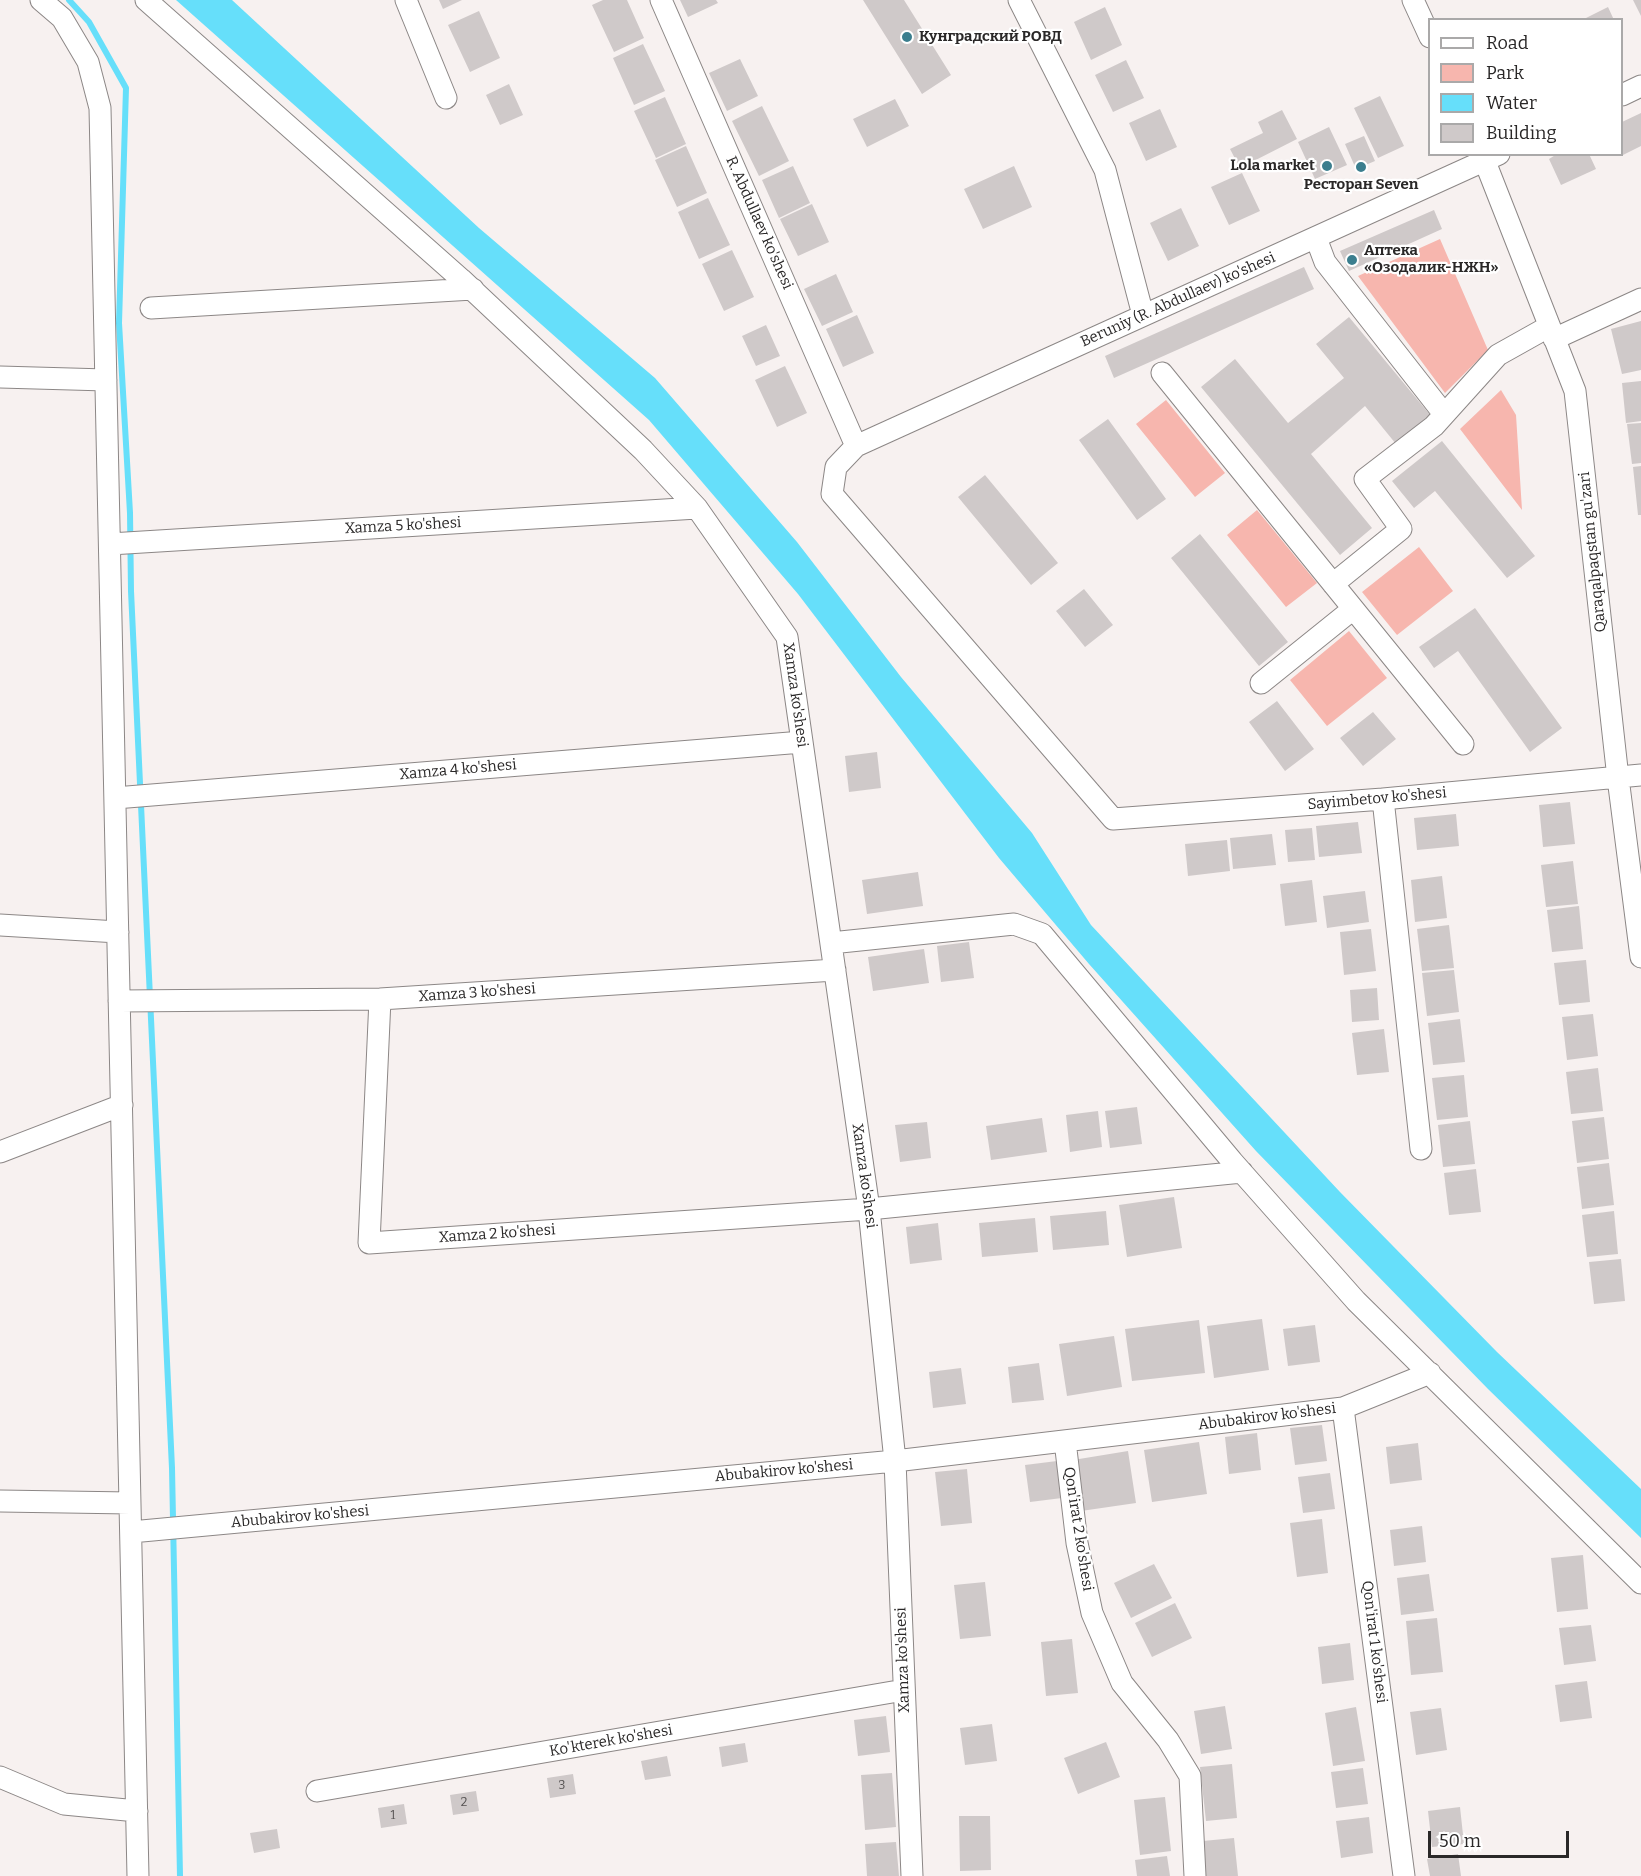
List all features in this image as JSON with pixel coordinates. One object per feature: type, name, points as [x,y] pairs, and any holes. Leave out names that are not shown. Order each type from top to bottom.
[{"type":"street","points":[[41,0],[62,18],[88,62],[100,108],[138,1876]]},
{"type":"street","name":"Xamza ko'shesi","points":[[146,0],[472,290],[643,450],[697,508],[787,637],[869,1209],[895,1461],[912,1876]]},
{"type":"street","points":[[406,0],[446,98]]},
{"type":"street","name":"R. Abdullaev ko'shesi","points":[[661,0],[856,446]]},
{"type":"street","points":[[1019,0],[1105,170],[1143,315]]},
{"type":"street","points":[[1413,0],[1428,33]]},
{"type":"street","points":[[1623,95],[1641,86]]},
{"type":"street","name":"Beruniy (R. Abdullaev) ko'shesi","points":[[856,446],[1316,238],[1489,157]]},
{"type":"street","name":"Qaraqalpaqstan gu'zari","points":[[1489,157],[1551,333],[1575,391],[1618,778],[1641,957]]},
{"type":"street","points":[[1316,238],[1328,267],[1444,414]]},
{"type":"street","points":[[151,308],[472,290]]},
{"type":"street","points":[[1333,584],[1401,529],[1365,479],[1434,426],[1498,355],[1641,299]]},
{"type":"street","points":[[1162,373],[1463,744]]},
{"type":"street","points":[[0,377],[106,380]]},
{"type":"street","name":"Sayimbetov ko'shesi","points":[[856,446],[836,467],[832,494],[1113,819],[1383,800],[1641,775]]},
{"type":"street","name":"Xamza 5 ko'shesi","points":[[110,544],[697,508]]},
{"type":"street","points":[[1261,683],[1353,609]]},
{"type":"street","name":"Xamza 4 ko'shesi","points":[[115,798],[802,742]]},
{"type":"street","points":[[1383,800],[1421,1149]]},
{"type":"street","points":[[831,943],[1014,924],[1042,934],[1242,1172],[1356,1301],[1641,1583]]},
{"type":"street","points":[[0,925],[118,932]]},
{"type":"street","name":"Xamza 3 ko'shesi","points":[[119,1001],[380,999],[835,970]]},
{"type":"street","name":"Xamza 2 ko'shesi","points":[[380,999],[369,1243],[869,1209]]},
{"type":"street","points":[[0,1152],[122,1105]]},
{"type":"street","points":[[869,1209],[1242,1172]]},
{"type":"street","name":"Abubakirov ko'shesi","points":[[131,1532],[895,1461],[1343,1407],[1430,1373]]},
{"type":"street","name":"Qon'irat 1 ko'shesi","points":[[1343,1407],[1404,1876]]},
{"type":"street","name":"Qon'irat 2 ko'shesi","points":[[1065,1441],[1077,1543],[1092,1613],[1122,1683],[1168,1740],[1190,1776],[1195,1876]]},
{"type":"street","points":[[0,1501],[130,1503]]},
{"type":"street","name":"Ko'kterek ko'shesi","points":[[317,1791],[904,1690]]},
{"type":"street","points":[[0,1778],[64,1804],[137,1810]]},
{"type":"green space","points":[[1440,239],[1488,350],[1445,393],[1358,276]]},
{"type":"green space","points":[[1501,390],[1516,415],[1522,510],[1460,429]]},
{"type":"green space","points":[[1166,400],[1225,473],[1195,497],[1136,424]]},
{"type":"green space","points":[[1257,510],[1317,583],[1286,607],[1227,535]]},
{"type":"green space","points":[[1419,547],[1453,591],[1397,635],[1362,592]]},
{"type":"green space","points":[[1349,631],[1387,678],[1327,726],[1290,680]]},
{"type":"water","points":[[176,0],[232,0],[479,228],[655,378],[797,542],[901,677],[1032,833],[1091,925],[1340,1192],[1497,1352],[1641,1489],[1641,1538],[1488,1389],[1256,1151],[1089,964],[999,858],[798,594],[649,420]]},
{"type":"building","points":[[439,0],[462,0],[443,9]]},
{"type":"building","points":[[603,0],[627,0],[644,38],[614,52],[592,5]]},
{"type":"building","points":[[680,0],[716,0],[718,3],[688,17]]},
{"type":"building","name":"Кунградский РОВД","points":[[863,0],[904,0],[951,75],[922,94]]},
{"type":"building","points":[[1633,0],[1641,0],[1641,16]]},
{"type":"building","points":[[1105,7],[1122,45],[1091,60],[1074,22]]},
{"type":"building","points":[[1608,7],[1613,18],[1586,18]]},
{"type":"building","points":[[479,11],[500,58],[470,72],[448,25]]},
{"type":"building","points":[[643,44],[665,91],[634,105],[613,58]]},
{"type":"building","points":[[740,59],[758,96],[727,111],[709,73]]},
{"type":"building","points":[[1126,60],[1144,98],[1113,112],[1095,75]]},
{"type":"building","points":[[509,84],[523,115],[500,125],[486,95]]},
{"type":"building","points":[[1380,96],[1404,146],[1378,158],[1354,108]]},
{"type":"building","points":[[665,97],[686,144],[656,158],[634,111]]},
{"type":"building","points":[[895,99],[909,126],[867,147],[853,119]]},
{"type":"building","points":[[762,106],[789,161],[759,176],[732,121]]},
{"type":"building","points":[[1160,109],[1177,147],[1146,161],[1129,123]]},
{"type":"building","points":[[1282,110],[1297,139],[1240,168],[1230,149],[1263,133],[1258,122]]},
{"type":"building","points":[[1641,113],[1641,146],[1623,155],[1623,122]]},
{"type":"building","points":[[1329,127],[1347,165],[1315,179],[1298,142]]},
{"type":"building","points":[[1364,136],[1375,161],[1356,169],[1345,144]]},
{"type":"building","points":[[686,146],[707,193],[677,207],[655,160]]},
{"type":"building","points":[[1554,156],[1590,156],[1596,169],[1561,185],[1549,159]]},
{"type":"building","points":[[793,166],[810,203],[779,218],[762,180]]},
{"type":"building","points":[[1014,166],[1032,207],[983,229],[964,189]]},
{"type":"building","points":[[1242,173],[1260,211],[1229,225],[1211,187]]},
{"type":"building","points":[[708,198],[730,245],[699,259],[678,212]]},
{"type":"building","points":[[812,204],[829,242],[798,256],[780,219]]},
{"type":"building","points":[[1181,208],[1199,246],[1168,261],[1150,223]]},
{"type":"building","points":[[1434,210],[1442,229],[1349,271],[1340,251]]},
{"type":"building","points":[[732,250],[754,297],[724,311],[702,264]]},
{"type":"building","points":[[1304,267],[1314,289],[1114,378],[1105,356]]},
{"type":"building","points":[[836,274],[853,312],[822,326],[804,289]]},
{"type":"building","points":[[857,315],[874,353],[843,367],[826,329]]},
{"type":"building","points":[[1349,317],[1431,416],[1396,444],[1365,406],[1311,454],[1372,528],[1340,555],[1201,387],[1235,359],[1288,423],[1344,378],[1316,344]]},
{"type":"building","points":[[1641,321],[1641,370],[1622,374],[1611,329]]},
{"type":"building","points":[[766,325],[780,356],[756,366],[742,336]]},
{"type":"building","points":[[785,366],[807,413],[777,427],[755,380]]},
{"type":"building","points":[[1641,381],[1641,421],[1626,423],[1622,383]]},
{"type":"building","points":[[1108,419],[1166,499],[1137,520],[1079,440]]},
{"type":"building","points":[[1641,423],[1641,463],[1632,464],[1627,424]]},
{"type":"building","points":[[1442,441],[1535,556],[1507,578],[1435,491],[1414,508],[1392,481]]},
{"type":"building","points":[[1641,466],[1641,515],[1638,515],[1633,467]]},
{"type":"building","points":[[985,475],[1058,563],[1031,585],[958,497]]},
{"type":"building","points":[[1200,534],[1288,642],[1259,666],[1171,558]]},
{"type":"building","points":[[1084,589],[1113,625],[1085,647],[1056,611]]},
{"type":"building","points":[[1475,608],[1562,728],[1530,752],[1458,651],[1434,668],[1419,647]]},
{"type":"building","points":[[1277,701],[1314,749],[1285,771],[1249,722]]},
{"type":"building","points":[[1373,712],[1396,739],[1363,766],[1340,738]]},
{"type":"building","points":[[877,752],[881,788],[849,792],[845,756]]},
{"type":"building","points":[[1570,802],[1575,844],[1543,847],[1539,805]]},
{"type":"building","points":[[1456,814],[1459,846],[1417,850],[1414,818]]},
{"type":"building","points":[[1358,822],[1362,853],[1319,857],[1316,826]]},
{"type":"building","points":[[1312,828],[1315,860],[1288,862],[1285,830]]},
{"type":"building","points":[[1272,834],[1276,865],[1233,869],[1230,838]]},
{"type":"building","points":[[1227,840],[1230,871],[1188,876],[1185,844]]},
{"type":"building","points":[[1573,861],[1578,904],[1546,907],[1541,865]]},
{"type":"building","points":[[918,872],[923,906],[867,914],[862,880]]},
{"type":"building","points":[[1442,876],[1447,918],[1415,922],[1411,880]]},
{"type":"building","points":[[1312,880],[1317,922],[1285,926],[1280,884]]},
{"type":"building","points":[[1365,891],[1369,922],[1327,928],[1323,896]]},
{"type":"building","points":[[1579,906],[1583,949],[1552,952],[1547,910]]},
{"type":"building","points":[[1449,925],[1454,968],[1422,971],[1417,929]]},
{"type":"building","points":[[1371,929],[1376,971],[1344,975],[1340,932]]},
{"type":"building","points":[[969,942],[974,978],[941,982],[937,946]]},
{"type":"building","points":[[924,949],[929,983],[873,991],[868,957]]},
{"type":"building","points":[[1586,960],[1590,1002],[1559,1005],[1554,963]]},
{"type":"building","points":[[1454,970],[1459,1012],[1427,1016],[1422,973]]},
{"type":"building","points":[[1377,988],[1379,1020],[1352,1022],[1350,990]]},
{"type":"building","points":[[1593,1014],[1598,1056],[1567,1060],[1562,1017]]},
{"type":"building","points":[[1460,1019],[1465,1062],[1433,1065],[1428,1023]]},
{"type":"building","points":[[1384,1029],[1389,1072],[1357,1075],[1352,1033]]},
{"type":"building","points":[[1598,1068],[1603,1111],[1571,1114],[1566,1072]]},
{"type":"building","points":[[1464,1075],[1468,1117],[1437,1120],[1432,1078]]},
{"type":"building","points":[[1137,1107],[1142,1144],[1110,1148],[1105,1111]]},
{"type":"building","points":[[1098,1111],[1102,1147],[1070,1152],[1066,1115]]},
{"type":"building","points":[[1604,1117],[1609,1159],[1577,1163],[1572,1121]]},
{"type":"building","points":[[1042,1118],[1047,1152],[991,1160],[986,1126]]},
{"type":"building","points":[[1470,1121],[1475,1164],[1443,1167],[1438,1125]]},
{"type":"building","points":[[927,1122],[931,1158],[900,1162],[895,1125]]},
{"type":"building","points":[[1609,1163],[1614,1205],[1582,1209],[1577,1167]]},
{"type":"building","points":[[1476,1169],[1481,1212],[1449,1215],[1444,1173]]},
{"type":"building","points":[[1174,1197],[1182,1248],[1127,1257],[1119,1205]]},
{"type":"building","points":[[1106,1211],[1109,1245],[1053,1250],[1050,1216]]},
{"type":"building","points":[[1614,1211],[1618,1254],[1587,1257],[1582,1215]]},
{"type":"building","points":[[1035,1218],[1038,1252],[982,1257],[979,1223]]},
{"type":"building","points":[[938,1223],[942,1260],[910,1264],[906,1227]]},
{"type":"building","points":[[1621,1259],[1625,1301],[1594,1304],[1589,1262]]},
{"type":"building","points":[[1262,1319],[1269,1370],[1214,1378],[1207,1326]]},
{"type":"building","points":[[1199,1320],[1205,1373],[1132,1381],[1125,1329]]},
{"type":"building","points":[[1315,1325],[1320,1362],[1288,1366],[1283,1329]]},
{"type":"building","points":[[1114,1336],[1122,1387],[1067,1396],[1059,1344]]},
{"type":"building","points":[[1039,1363],[1044,1400],[1012,1403],[1008,1367]]},
{"type":"building","points":[[961,1368],[966,1404],[933,1408],[929,1372]]},
{"type":"building","points":[[1322,1425],[1327,1461],[1295,1465],[1290,1428]]},
{"type":"building","points":[[1257,1433],[1261,1470],[1229,1474],[1225,1437]]},
{"type":"building","points":[[1199,1442],[1207,1494],[1152,1502],[1144,1450]]},
{"type":"building","points":[[1418,1443],[1422,1480],[1390,1484],[1386,1447]]},
{"type":"building","points":[[1128,1451],[1136,1503],[1081,1511],[1073,1460]]},
{"type":"building","points":[[1057,1461],[1062,1498],[1030,1502],[1025,1465]]},
{"type":"building","points":[[967,1469],[972,1523],[941,1526],[935,1472]]},
{"type":"building","points":[[1330,1473],[1335,1509],[1303,1513],[1298,1477]]},
{"type":"building","points":[[1322,1519],[1328,1573],[1297,1577],[1290,1523]]},
{"type":"building","points":[[1422,1526],[1426,1562],[1394,1566],[1390,1530]]},
{"type":"building","points":[[1583,1555],[1588,1609],[1557,1612],[1551,1558]]},
{"type":"building","points":[[1154,1564],[1172,1598],[1131,1618],[1114,1583]]},
{"type":"building","points":[[1429,1574],[1434,1611],[1401,1615],[1397,1578]]},
{"type":"building","points":[[985,1582],[991,1636],[960,1639],[954,1585]]},
{"type":"building","points":[[1175,1603],[1192,1638],[1152,1657],[1135,1623]]},
{"type":"building","points":[[1437,1618],[1443,1672],[1411,1675],[1406,1621]]},
{"type":"building","points":[[1591,1625],[1596,1661],[1564,1665],[1559,1628]]},
{"type":"building","points":[[1072,1639],[1078,1693],[1046,1696],[1041,1642]]},
{"type":"building","points":[[1350,1643],[1354,1680],[1322,1684],[1318,1647]]},
{"type":"building","points":[[1587,1681],[1592,1718],[1560,1722],[1555,1685]]},
{"type":"building","points":[[1225,1706],[1232,1749],[1201,1754],[1194,1711]]},
{"type":"building","points":[[1356,1707],[1365,1761],[1333,1766],[1325,1713]]},
{"type":"building","points":[[1441,1708],[1447,1750],[1416,1755],[1410,1712]]},
{"type":"building","points":[[886,1716],[890,1752],[858,1756],[854,1720]]},
{"type":"building","points":[[992,1724],[997,1761],[965,1765],[960,1728]]},
{"type":"building","points":[[1106,1742],[1120,1777],[1078,1794],[1064,1758]]},
{"type":"building","points":[[745,1743],[748,1762],[722,1767],[719,1747]]},
{"type":"building","points":[[667,1756],[671,1776],[645,1780],[641,1761]]},
{"type":"building","points":[[1232,1764],[1237,1818],[1206,1821],[1200,1767]]},
{"type":"building","points":[[1363,1768],[1368,1804],[1336,1808],[1331,1772]]},
{"type":"building","points":[[892,1773],[896,1827],[865,1830],[861,1775]]},
{"type":"building","points":[[573,1774],[576,1794],[550,1798],[547,1778]]},
{"type":"building","points":[[476,1791],[479,1811],[453,1815],[450,1795]]},
{"type":"building","points":[[1165,1797],[1171,1851],[1140,1855],[1134,1800]]},
{"type":"building","points":[[404,1804],[407,1824],[381,1828],[378,1808]]},
{"type":"building","points":[[1460,1807],[1464,1844],[1432,1847],[1428,1811]]},
{"type":"building","points":[[959,1816],[990,1816],[991,1870],[960,1871]]},
{"type":"building","points":[[1369,1817],[1373,1853],[1341,1858],[1336,1821]]},
{"type":"building","points":[[277,1829],[280,1848],[254,1853],[250,1833]]},
{"type":"building","points":[[1234,1838],[1238,1876],[1206,1876],[1203,1841]]},
{"type":"building","points":[[896,1842],[899,1876],[867,1876],[865,1844]]},
{"type":"building","points":[[1458,1854],[1461,1876],[1430,1876],[1427,1859]]},
{"type":"building","points":[[1167,1856],[1170,1876],[1137,1876],[1135,1860]]},
{"type":"waterway","points":[[69,0],[89,22],[126,88],[119,323],[130,513],[131,591],[172,1468],[180,1876]]},
{"type":"place","name":"Кунградский РОВД","points":[[907,37]]},
{"type":"place","name":"Lola market","points":[[1327,166]]},
{"type":"place","name":"Ресторан Seven","points":[[1361,167]]},
{"type":"place","name":"Аптека «Озодалик-НЖН»","points":[[1352,260]]}]
